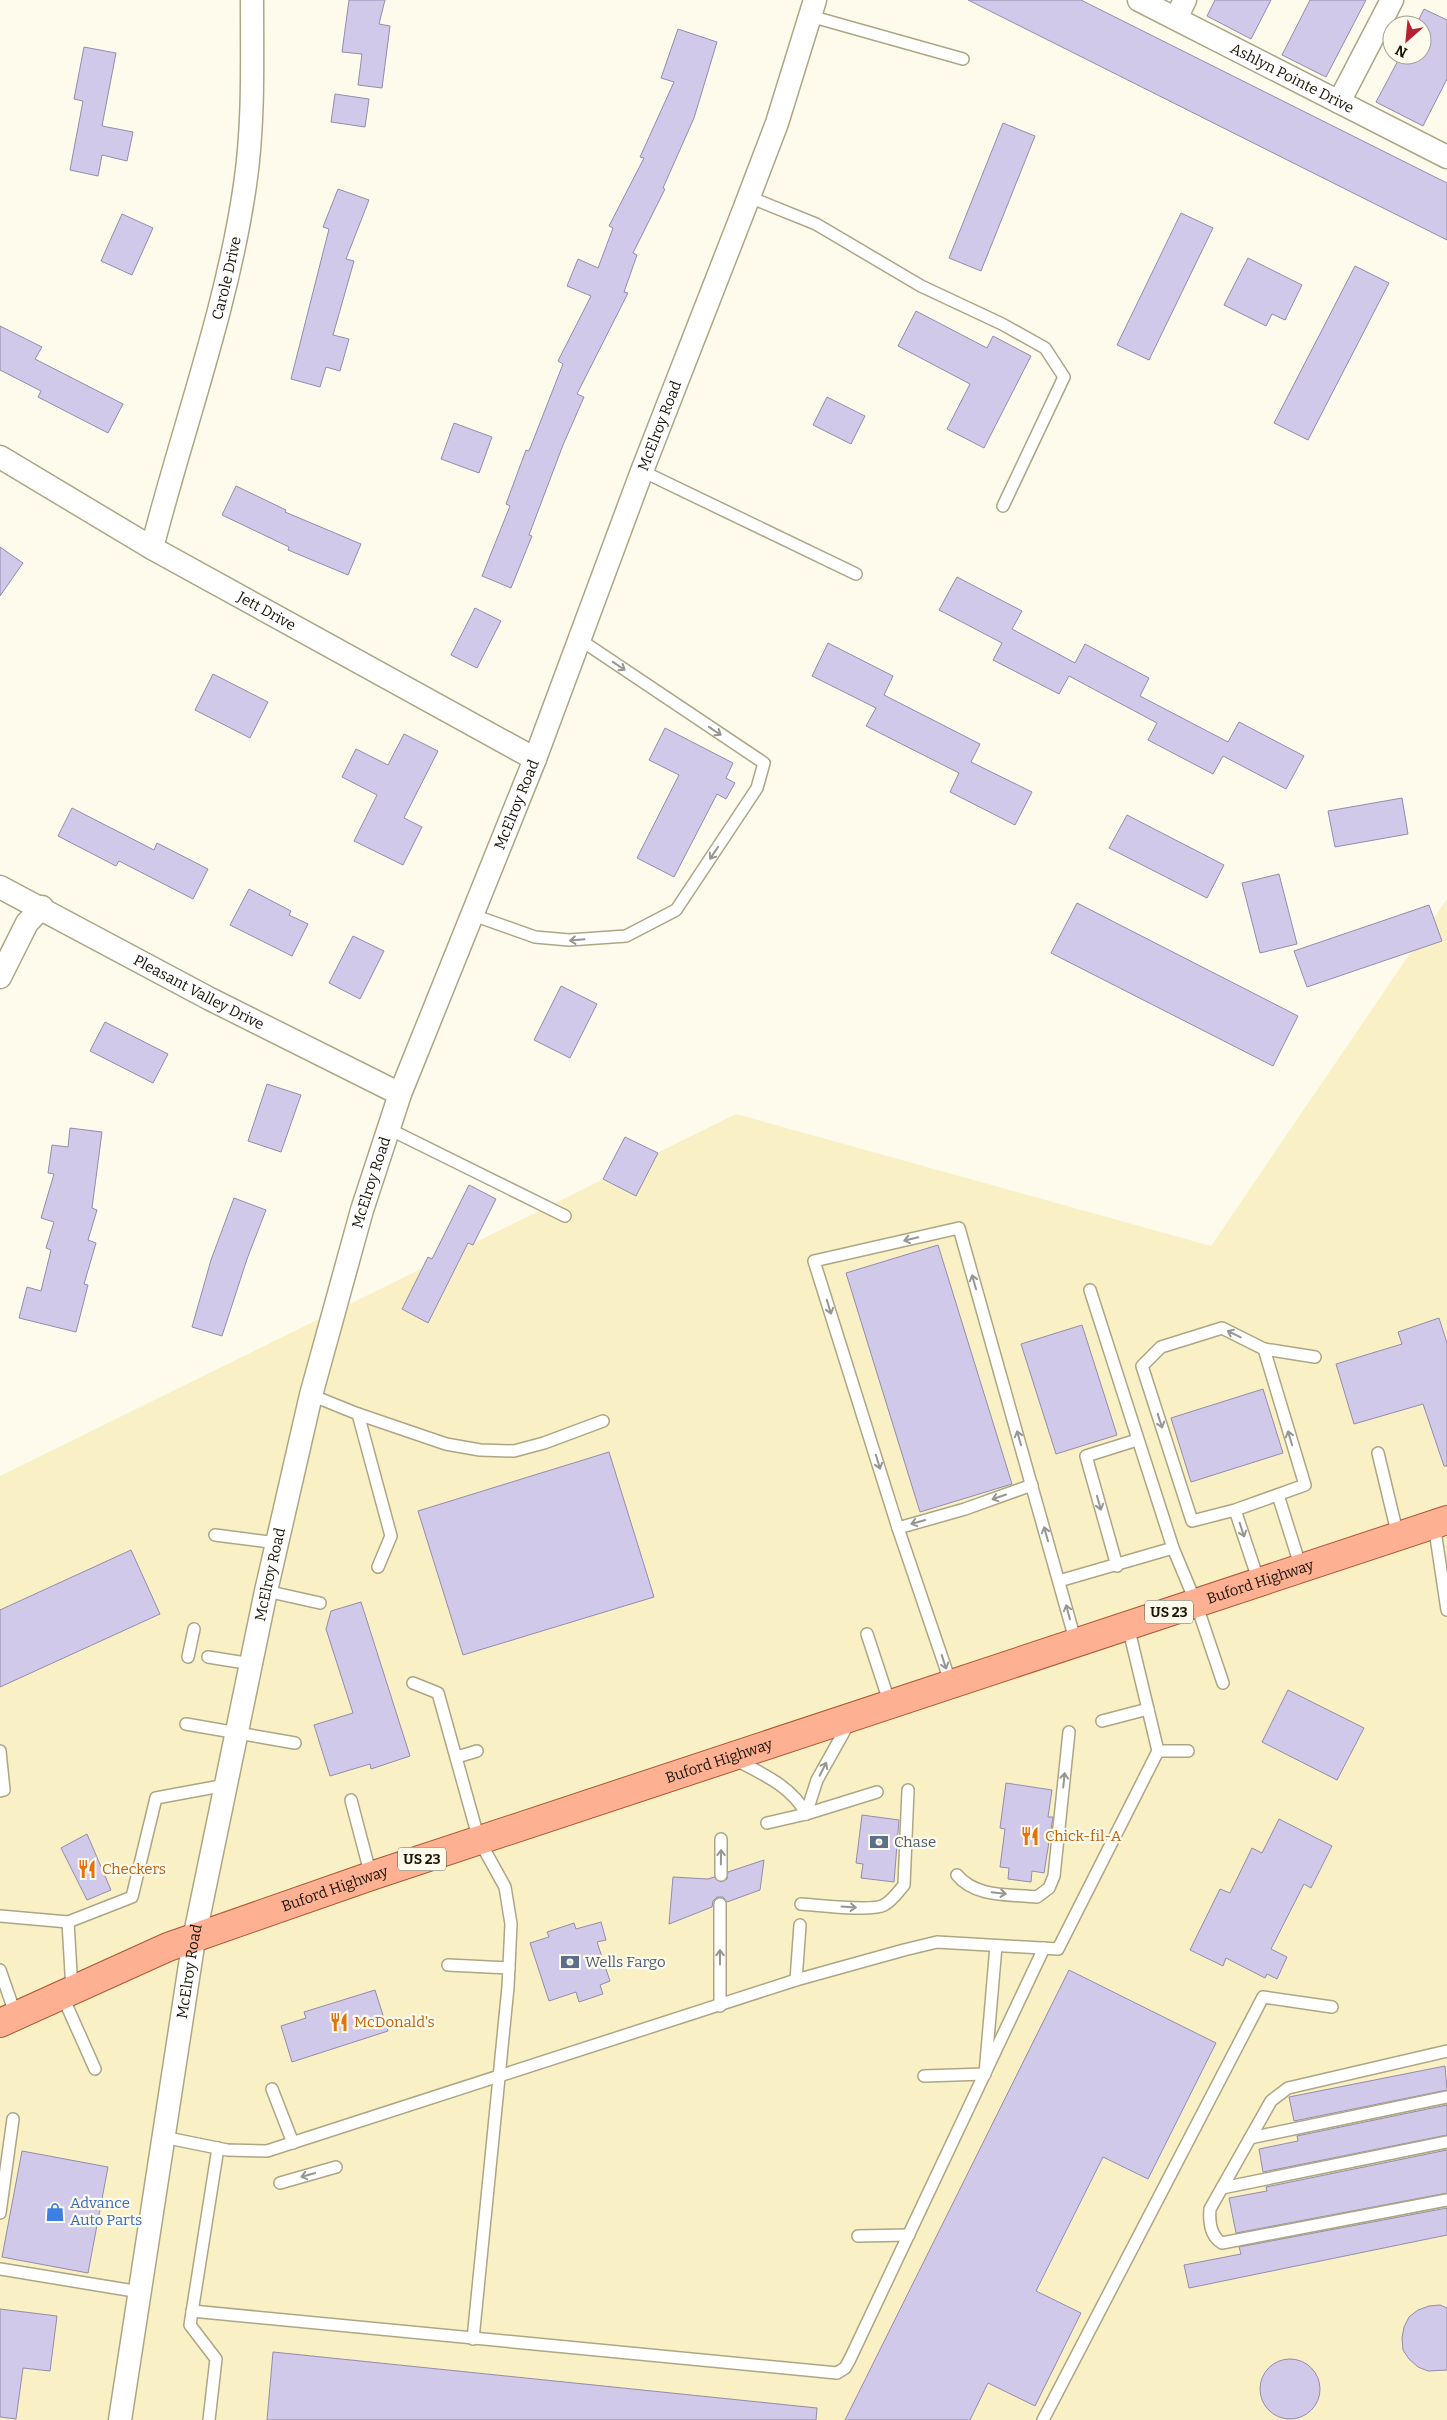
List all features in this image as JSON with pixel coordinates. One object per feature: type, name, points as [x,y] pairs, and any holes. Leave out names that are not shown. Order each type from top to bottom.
[{"type":"main road","name":"Buford Highway","points":[[8,2019],[168,1947],[371,1876],[1441,1522]]},
{"type":"street","name":"Carole Drive","points":[[152,548],[222,301],[245,186],[252,125],[252,0]]},
{"type":"street","name":"Ashlyn Pointe Drive","points":[[1140,0],[1181,9],[1339,102],[1447,157]]},
{"type":"street","points":[[1339,102],[1392,0]]},
{"type":"street","name":"McElroy Road","points":[[120,2420],[194,1939],[266,1591],[310,1396],[362,1210],[400,1094],[535,759],[642,471],[777,123],[813,8]]},
{"type":"street","name":"Jett Drive","points":[[0,457],[152,548],[535,759]]},
{"type":"street","name":"Pleasant Valley Drive","points":[[0,887],[42,907],[210,999],[400,1094]]},
{"type":"street","points":[[0,977],[27,924],[42,907]]},
{"type":"lane","points":[[813,8],[963,59]]},
{"type":"lane","points":[[749,197],[816,224],[921,286],[1002,324],[1045,348],[1064,377],[1004,506]]},
{"type":"lane","points":[[642,471],[856,574]]},
{"type":"lane","points":[[472,915],[535,937],[569,940],[626,936],[676,910],[757,788],[764,763],[579,639]]},
{"type":"lane","points":[[389,1129],[565,1216]]},
{"type":"lane","points":[[951,1684],[898,1528],[814,1261],[959,1228],[1076,1643]]},
{"type":"lane","points":[[1090,1290],[1173,1548],[1196,1603],[1223,1683]]},
{"type":"lane","points":[[1264,1349],[1305,1485],[1235,1510],[1192,1521],[1142,1366],[1161,1347],[1222,1328],[1264,1349],[1315,1357]]},
{"type":"lane","points":[[310,1396],[446,1444],[480,1450],[514,1451],[544,1443],[603,1422]]},
{"type":"lane","points":[[358,1414],[390,1536],[378,1567]]},
{"type":"lane","points":[[1117,1566],[1086,1456],[1137,1440]]},
{"type":"lane","points":[[1378,1453],[1398,1536]]},
{"type":"lane","points":[[898,1528],[965,1509],[1032,1485]]},
{"type":"lane","points":[[1278,1494],[1301,1568]]},
{"type":"lane","points":[[1235,1510],[1259,1582]]},
{"type":"lane","points":[[1441,1522],[1447,1610]]},
{"type":"lane","points":[[215,1535],[277,1543]]},
{"type":"lane","points":[[1059,1581],[1117,1566],[1173,1548]]},
{"type":"lane","points":[[266,1591],[320,1603]]},
{"type":"lane","points":[[163,2137],[218,2148],[267,2151],[796,1980],[937,1942],[1058,1949],[1158,1751],[1128,1626]]},
{"type":"lane","points":[[188,1657],[194,1629]]},
{"type":"lane","points":[[867,1634],[890,1704]]},
{"type":"lane","points":[[208,1657],[252,1664]]},
{"type":"lane","points":[[413,1683],[438,1693],[479,1840],[505,1887],[511,1924],[509,1968],[474,2338]]},
{"type":"lane","points":[[1102,1721],[1148,1709]]},
{"type":"lane","points":[[806,1814],[817,1780],[852,1717]]},
{"type":"lane","points":[[186,1724],[294,1743]]},
{"type":"lane","points":[[956,1874],[967,1885],[980,1891],[1038,1897],[1048,1888],[1054,1876],[1069,1732]]},
{"type":"lane","points":[[1158,1751],[1188,1750]]},
{"type":"lane","points":[[457,1757],[477,1751]]},
{"type":"lane","points":[[0,1752],[4,1790],[0,1790]]},
{"type":"lane","points":[[731,1757],[786,1789],[801,1804],[806,1814]]},
{"type":"lane","points":[[0,1916],[68,1922],[132,1897],[156,1798],[226,1786]]},
{"type":"lane","points":[[801,1904],[867,1908],[883,1906],[896,1895],[904,1885],[908,1790]]},
{"type":"lane","points":[[767,1823],[806,1814],[877,1792]]},
{"type":"lane","points":[[351,1800],[371,1876]]},
{"type":"lane","points":[[721,1838],[721,1875]]},
{"type":"lane","points":[[720,1904],[720,2006]]},
{"type":"lane","points":[[68,1922],[67,1992],[95,2069]]},
{"type":"lane","points":[[796,1980],[800,1925]]},
{"type":"lane","points":[[985,2074],[996,1946]]},
{"type":"lane","points":[[192,2312],[838,2373],[845,2368],[850,2359],[1044,1948]]},
{"type":"lane","points":[[448,1965],[509,1968]]},
{"type":"lane","points":[[0,1970],[8,2019]]},
{"type":"lane","points":[[1042,2420],[1263,1997],[1332,2007]]},
{"type":"lane","points":[[1447,2051],[1288,2088],[1271,2101],[1210,2209],[1208,2222],[1218,2240],[1222,2243],[1447,2200]]},
{"type":"lane","points":[[924,2076],[985,2074]]},
{"type":"lane","points":[[272,2089],[293,2143]]},
{"type":"lane","points":[[1250,2138],[1447,2097]]},
{"type":"lane","points":[[0,2214],[13,2119]]},
{"type":"lane","points":[[1222,2188],[1447,2142]]},
{"type":"lane","points":[[208,2420],[216,2359],[190,2325],[218,2148]]},
{"type":"lane","points":[[280,2183],[336,2167]]},
{"type":"lane","points":[[858,2236],[908,2235]]},
{"type":"lane","points":[[0,2269],[140,2292]]},
{"type":"shaded area","points":[[1447,899],[1447,2420],[0,2420],[0,1476],[736,1114],[1211,1246]]},
{"type":"building","points":[[349,0],[385,0],[379,24],[390,26],[382,88],[358,85],[362,54],[342,52]]},
{"type":"building","points":[[968,0],[1081,0],[1447,183],[1447,240]]},
{"type":"building","points":[[1215,0],[1271,0],[1251,39],[1207,16]]},
{"type":"building","points":[[1310,0],[1366,0],[1326,77],[1282,55]]},
{"type":"building","points":[[1424,9],[1447,20],[1447,79],[1423,126],[1376,102],[1396,65],[1432,65],[1432,15],[1421,15]]},
{"type":"building","points":[[678,29],[717,42],[694,118],[663,188],[665,189],[633,253],[637,255],[624,292],[628,293],[577,394],[584,397],[563,445],[529,535],[532,536],[511,588],[482,576],[510,506],[506,504],[526,450],[529,451],[563,364],[558,361],[591,296],[567,286],[578,259],[598,268],[613,228],[609,226],[644,158],[640,157],[674,82],[661,78]]},
{"type":"building","points":[[84,47],[116,53],[102,126],[133,132],[127,161],[102,155],[98,176],[70,170],[83,101],[74,99]]},
{"type":"building","points":[[335,94],[369,99],[365,127],[331,122]]},
{"type":"building","points":[[1003,123],[1035,136],[981,271],[949,258]]},
{"type":"building","points":[[338,189],[369,200],[346,259],[354,261],[333,335],[349,339],[340,371],[326,367],[320,387],[291,379],[329,229],[323,227]]},
{"type":"building","points":[[1181,213],[1213,228],[1149,360],[1117,345]]},
{"type":"building","points":[[122,214],[153,228],[132,275],[101,261]]},
{"type":"building","points":[[1248,258],[1302,285],[1285,320],[1272,314],[1266,326],[1224,305]]},
{"type":"building","points":[[1355,266],[1389,283],[1308,440],[1274,423]]},
{"type":"building","points":[[916,311],[987,348],[993,336],[1031,356],[984,448],[947,429],[970,384],[898,346]]},
{"type":"building","points":[[0,326],[42,347],[35,359],[123,404],[108,433],[38,397],[41,391],[0,370]]},
{"type":"building","points":[[827,397],[865,416],[851,444],[813,425]]},
{"type":"building","points":[[454,423],[492,437],[479,473],[441,459]]},
{"type":"building","points":[[236,486],[286,510],[285,512],[361,544],[348,575],[288,550],[289,547],[222,515]]},
{"type":"building","points":[[0,547],[23,563],[0,596]]},
{"type":"building","points":[[957,577],[1022,611],[1012,629],[1075,663],[1085,644],[1149,678],[1140,696],[1228,742],[1239,722],[1304,756],[1286,789],[1223,756],[1213,774],[1148,740],[1157,723],[1069,676],[1059,694],[993,660],[1002,643],[939,610]]},
{"type":"building","points":[[475,608],[501,621],[477,668],[451,655]]},
{"type":"building","points":[[828,643],[893,676],[884,695],[980,744],[971,762],[1032,792],[1015,825],[950,792],[959,773],[866,726],[876,708],[812,676]]},
{"type":"building","points":[[213,674],[268,702],[250,738],[195,710]]},
{"type":"building","points":[[665,728],[733,763],[726,778],[735,783],[726,799],[717,794],[674,877],[637,858],[679,775],[649,760]]},
{"type":"building","points":[[404,734],[438,751],[404,818],[422,827],[403,865],[354,841],[377,795],[342,777],[356,749],[388,765]]},
{"type":"building","points":[[1402,798],[1408,834],[1335,847],[1328,811]]},
{"type":"building","points":[[72,808],[154,850],[157,843],[208,869],[193,899],[119,861],[116,866],[58,836]]},
{"type":"building","points":[[1127,815],[1224,865],[1207,898],[1109,848]]},
{"type":"building","points":[[1279,874],[1297,944],[1260,953],[1242,883]]},
{"type":"building","points":[[249,889],[291,911],[289,915],[308,924],[292,956],[230,925]]},
{"type":"building","points":[[1077,903],[1298,1016],[1273,1066],[1051,953]]},
{"type":"building","points":[[1429,905],[1442,941],[1307,987],[1294,951]]},
{"type":"building","points":[[353,936],[384,951],[360,999],[329,983]]},
{"type":"building","points":[[561,986],[597,1004],[570,1058],[534,1040]]},
{"type":"building","points":[[105,1022],[168,1054],[153,1083],[90,1051]]},
{"type":"building","points":[[267,1084],[301,1095],[281,1152],[248,1141]]},
{"type":"building","points":[[70,1128],[102,1132],[92,1208],[97,1210],[88,1240],[96,1243],[84,1284],[88,1285],[76,1332],[19,1318],[27,1287],[41,1291],[51,1250],[46,1248],[54,1222],[41,1218],[54,1174],[48,1173],[52,1145],[68,1147]]},
{"type":"building","points":[[625,1137],[658,1153],[636,1196],[603,1179]]},
{"type":"building","points":[[469,1185],[496,1199],[473,1245],[468,1243],[428,1323],[402,1309],[428,1257],[432,1259]]},
{"type":"building","points":[[234,1198],[266,1210],[247,1259],[222,1336],[192,1327],[211,1260]]},
{"type":"building","points":[[938,1245],[1012,1484],[920,1512],[846,1273]]},
{"type":"building","points":[[1439,1318],[1447,1343],[1447,1466],[1444,1466],[1423,1404],[1354,1424],[1336,1364],[1402,1344],[1398,1332]]},
{"type":"building","points":[[1082,1325],[1117,1435],[1056,1454],[1021,1344]]},
{"type":"building","points":[[1263,1389],[1283,1453],[1191,1482],[1171,1418]]},
{"type":"building","points":[[609,1452],[654,1597],[463,1655],[418,1511]]},
{"type":"building","points":[[131,1550],[160,1614],[0,1687],[0,1610]]},
{"type":"building","points":[[361,1602],[410,1756],[371,1769],[370,1764],[330,1776],[314,1725],[353,1713],[326,1629],[331,1611]]},
{"type":"building","points":[[1288,1690],[1364,1728],[1337,1780],[1262,1742]]},
{"type":"building","name":"Chick-fil-A","points":[[1006,1783],[1052,1790],[1048,1817],[1053,1817],[1044,1873],[1032,1871],[1031,1882],[1008,1879],[1009,1868],[1000,1867],[1005,1829],[1000,1828]]},
{"type":"building","name":"Chase","points":[[862,1815],[899,1820],[894,1882],[861,1878],[863,1864],[856,1863]]},
{"type":"building","points":[[1279,1819],[1332,1846],[1311,1888],[1304,1884],[1271,1949],[1287,1957],[1277,1979],[1267,1974],[1265,1978],[1226,1958],[1223,1966],[1190,1950],[1220,1889],[1230,1893],[1252,1848],[1262,1853]]},
{"type":"building","name":"Checkers","points":[[87,1834],[111,1890],[87,1900],[61,1848]]},
{"type":"building","points":[[764,1860],[760,1890],[727,1902],[723,1897],[717,1897],[713,1901],[712,1907],[669,1924],[673,1877],[708,1879],[714,1877],[721,1882],[727,1879],[728,1872]]},
{"type":"building","name":"Wells Fargo","points":[[601,1922],[606,1940],[597,1942],[610,1981],[600,1985],[603,1994],[579,2002],[576,1992],[549,2001],[530,1943],[549,1937],[547,1932],[574,1923],[576,1929]]},
{"type":"building","points":[[1069,1970],[1216,2043],[1148,2179],[1103,2157],[1036,2291],[1081,2313],[1035,2406],[988,2383],[970,2420],[845,2420]]},
{"type":"building","name":"McDonald's","points":[[375,1990],[388,2031],[292,2062],[281,2026],[306,2018],[304,2012]]},
{"type":"building","points":[[1445,2066],[1447,2090],[1294,2121],[1289,2097]]},
{"type":"building","points":[[1447,2105],[1447,2135],[1263,2172],[1259,2149],[1298,2141],[1297,2136]]},
{"type":"building","points":[[1447,2150],[1447,2193],[1236,2233],[1229,2198],[1267,2191],[1266,2187]]},
{"type":"building","name":"Advance Auto Parts","points":[[22,2151],[108,2167],[88,2273],[2,2257]]},
{"type":"building","points":[[1447,2208],[1447,2235],[1189,2288],[1184,2265],[1241,2254],[1239,2247]]},
{"type":"building","points":[[1440,2305],[1447,2308],[1447,2370],[1428,2371],[1418,2367],[1403,2350],[1402,2338],[1404,2327],[1409,2317],[1418,2310]]},
{"type":"building","points":[[0,2309],[57,2316],[50,2371],[23,2368],[16,2419],[0,2417]]},
{"type":"building","points":[[273,2352],[817,2408],[816,2420],[267,2420]]},
{"type":"building","points":[[1284,2359],[1296,2359],[1307,2364],[1315,2372],[1320,2383],[1318,2401],[1307,2414],[1296,2419],[1284,2419],[1273,2414],[1265,2406],[1260,2395],[1260,2383],[1265,2372],[1273,2364]]},
{"type":"place","name":"Chick-fil-A","points":[[1030,1836]]},
{"type":"place","name":"Chase","points":[[879,1842]]},
{"type":"place","name":"Checkers","points":[[87,1869]]},
{"type":"place","name":"Wells Fargo","points":[[570,1962]]},
{"type":"place","name":"McDonald's","points":[[339,2022]]},
{"type":"place","name":"Advance Auto Parts","points":[[55,2212]]}]
